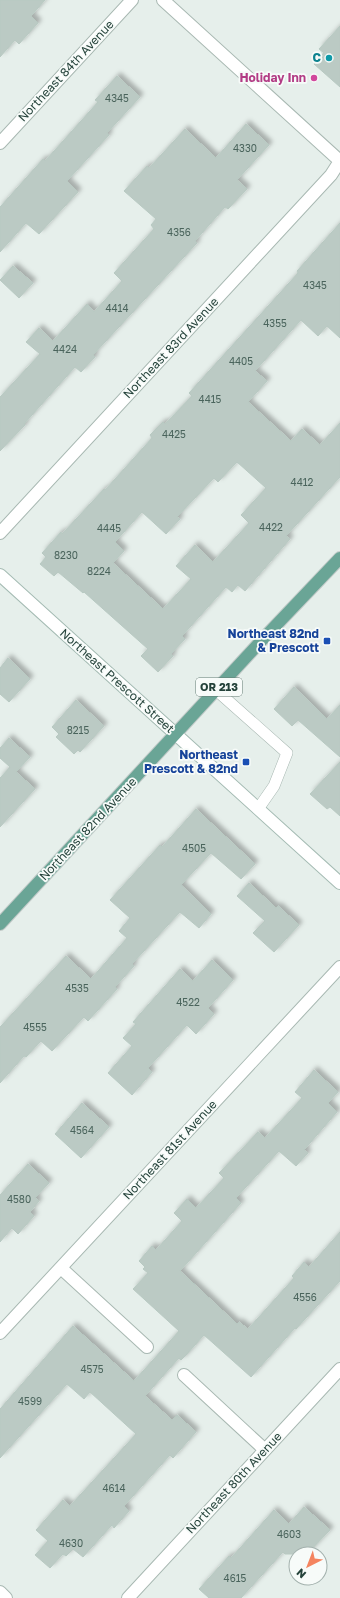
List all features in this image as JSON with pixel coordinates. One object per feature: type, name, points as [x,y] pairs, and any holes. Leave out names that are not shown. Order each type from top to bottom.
[{"type":"main road","name":"Northeast 82nd Avenue","points":[[0,924],[340,558]]},
{"type":"street","name":"Northeast 84th Avenue","points":[[0,143],[132,0]]},
{"type":"street","points":[[163,0],[340,161]]},
{"type":"street","name":"Northeast 83rd Avenue","points":[[0,533],[331,175],[340,161]]},
{"type":"street","name":"Northeast Prescott Street","points":[[0,575],[340,884]]},
{"type":"street","name":"Northeast 81st Avenue","points":[[0,1333],[340,967]]},
{"type":"street","points":[[61,1268],[147,1347]]},
{"type":"street","name":"Northeast 80th Avenue","points":[[128,1598],[340,1369]]},
{"type":"street","points":[[184,1375],[265,1450]]},
{"type":"street","points":[[0,1592],[6,1598]]},
{"type":"lane","points":[[216,690],[287,753],[274,786],[258,809]]},
{"type":"building","points":[[0,0],[45,0],[31,16],[38,23],[19,44],[15,40],[0,57]]},
{"type":"building","name":"C","points":[[340,26],[340,87],[314,64],[324,53],[319,49]]},
{"type":"building","points":[[117,76],[140,97],[107,133],[109,135],[67,181],[78,192],[39,234],[26,223],[0,252],[0,207],[43,159],[45,161],[98,102],[95,100]]},
{"type":"building","points":[[246,124],[269,145],[237,180],[247,189],[228,209],[225,207],[195,241],[197,243],[93,355],[95,357],[81,372],[75,367],[24,424],[25,425],[0,451],[0,397],[40,354],[26,342],[39,328],[53,341],[87,304],[94,312],[122,281],[114,273],[154,229],[151,225],[156,219],[124,191],[147,166],[149,168],[185,129],[216,158]]},
{"type":"building","points":[[340,223],[340,338],[327,326],[318,336],[301,320],[255,371],[267,381],[248,402],[291,441],[302,429],[320,445],[340,423],[340,477],[286,536],[290,539],[245,591],[238,585],[232,592],[226,587],[182,636],[185,639],[171,654],[173,656],[158,672],[141,656],[148,649],[84,592],[83,593],[58,572],[54,576],[40,564],[46,557],[42,553],[104,489],[105,490],[152,438],[150,435],[163,422],[165,424],[192,396],[189,393],[298,273],[297,271]],"holes":[[[237,462],[266,488],[241,515],[249,523],[213,562],[195,545],[176,566],[191,579],[163,609],[113,563],[124,551],[115,542],[142,512],[166,534],[180,519],[177,517],[214,478],[218,482]]]},
{"type":"building","points":[[13,266],[33,283],[19,298],[0,280]]},
{"type":"building","points":[[8,658],[30,679],[9,702],[0,694],[0,668]]},
{"type":"building","points":[[294,687],[327,719],[340,705],[340,757],[298,720],[292,726],[274,709]]},
{"type":"building","points":[[76,700],[104,726],[80,752],[78,750],[74,754],[56,737],[59,734],[52,727]]},
{"type":"building","points":[[9,738],[30,757],[16,772],[35,789],[0,827],[0,778],[10,767],[0,758],[0,748]]},
{"type":"building","points":[[340,762],[340,816],[330,807],[327,809],[310,794]]},
{"type":"building","points":[[196,809],[255,864],[241,879],[211,853],[181,885],[211,914],[199,928],[180,912],[132,964],[134,966],[115,987],[117,989],[88,1021],[84,1017],[52,1051],[41,1041],[26,1057],[24,1056],[0,1083],[0,1027],[66,956],[91,979],[127,938],[119,931],[130,918],[110,900],[160,845],[162,847]]},
{"type":"building","points":[[249,883],[276,908],[278,906],[299,925],[274,952],[253,933],[265,921],[237,896]]},
{"type":"building","points":[[212,960],[233,980],[208,1008],[214,1014],[196,1034],[187,1025],[148,1068],[152,1072],[132,1095],[108,1073],[132,1046],[123,1038],[136,1024],[133,1022],[180,969],[193,981]]},
{"type":"building","points":[[314,1070],[338,1092],[328,1103],[337,1112],[304,1150],[308,1153],[296,1166],[279,1151],[236,1198],[241,1203],[180,1271],[237,1324],[239,1322],[248,1329],[294,1278],[292,1276],[304,1262],[309,1267],[340,1232],[340,1281],[251,1377],[204,1335],[181,1360],[179,1358],[145,1396],[172,1420],[177,1415],[196,1432],[173,1458],[170,1455],[124,1506],[129,1511],[114,1528],[112,1525],[83,1557],[73,1549],[66,1556],[63,1554],[50,1568],[35,1555],[48,1541],[36,1530],[63,1500],[70,1506],[136,1434],[90,1392],[84,1399],[67,1384],[0,1458],[0,1409],[73,1326],[134,1381],[179,1331],[133,1289],[148,1273],[143,1269],[145,1267],[139,1261],[152,1246],[156,1250],[182,1221],[174,1213],[187,1199],[196,1208],[224,1178],[219,1173],[258,1132],[265,1138],[302,1098],[295,1092]]},
{"type":"building","points":[[82,1103],[109,1127],[81,1158],[55,1134]]},
{"type":"building","points":[[28,1164],[49,1183],[35,1198],[39,1201],[30,1212],[34,1216],[18,1234],[12,1228],[0,1242],[0,1195]]},
{"type":"building","points":[[304,1507],[330,1530],[315,1546],[288,1546],[288,1554],[283,1552],[241,1598],[209,1598],[199,1589],[229,1556],[231,1558],[274,1510],[289,1524]]},
{"type":"place","name":"C","points":[[329,58]]},
{"type":"place","name":"Holiday Inn","points":[[314,78]]},
{"type":"place","name":"Northeast 82nd & Prescott","points":[[327,641]]},
{"type":"place","name":"Northeast Prescott & 82nd","points":[[246,762]]}]
